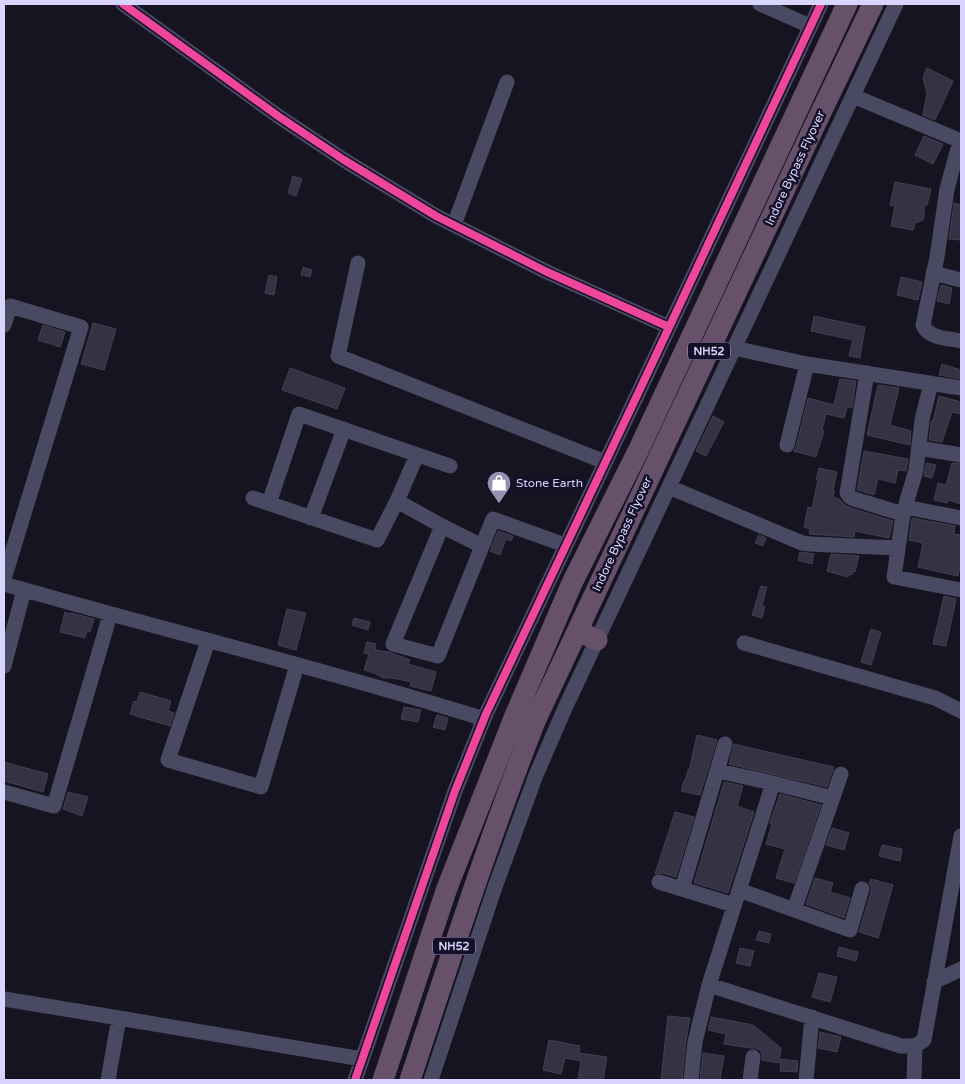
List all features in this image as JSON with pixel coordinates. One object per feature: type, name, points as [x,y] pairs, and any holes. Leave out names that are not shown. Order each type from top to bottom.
[{"type":"highway","name":"Indore Bypass Flyover","points":[[383,1080],[447,888],[489,780],[572,583],[639,449],[847,4]]},
{"type":"highway","name":"Indore Bypass Flyover","points":[[410,1080],[500,812],[536,719],[873,4]]},
{"type":"highway","points":[[578,631],[597,640]]},
{"type":"street","points":[[123,4],[278,116],[436,216],[547,272],[669,327]]},
{"type":"street","points":[[760,4],[810,26]]},
{"type":"street","points":[[355,1080],[455,791],[484,719],[821,4]]},
{"type":"street","points":[[431,1080],[495,887],[536,774],[896,4]]},
{"type":"street","points":[[454,225],[507,82]]},
{"type":"street","points":[[853,96],[961,141],[947,189],[923,325],[925,331],[932,335],[961,341]]},
{"type":"street","points":[[358,263],[338,356],[605,462]]},
{"type":"street","points":[[933,272],[961,280]]},
{"type":"street","points":[[4,325],[10,306],[81,327],[10,542],[4,578]]},
{"type":"street","points":[[734,348],[807,364],[961,388]]},
{"type":"street","points":[[787,445],[807,364]]},
{"type":"street","points":[[867,373],[847,493],[854,499],[904,511],[961,518]]},
{"type":"street","points":[[931,383],[922,420],[916,470],[904,511],[894,577],[961,590]]},
{"type":"street","points":[[269,503],[299,414],[450,466]]},
{"type":"street","points":[[311,518],[344,429]]},
{"type":"street","points":[[919,448],[961,455]]},
{"type":"street","points":[[253,498],[377,540],[418,455]]},
{"type":"street","points":[[669,487],[802,543],[898,548]]},
{"type":"street","points":[[397,501],[482,546]]},
{"type":"street","points":[[442,526],[393,644],[438,656],[493,519],[566,545]]},
{"type":"street","points":[[4,584],[298,665],[484,719]]},
{"type":"street","points":[[4,666],[24,590]]},
{"type":"street","points":[[4,792],[54,806],[110,614]]},
{"type":"street","points":[[208,641],[168,760],[261,787],[298,665]]},
{"type":"street","points":[[744,643],[934,698],[961,711]]},
{"type":"street","points":[[682,889],[725,744]]},
{"type":"street","points":[[718,770],[833,798]]},
{"type":"street","points":[[794,910],[841,774]]},
{"type":"street","points":[[691,1080],[695,1042],[709,985],[773,783]]},
{"type":"street","points":[[709,985],[901,1046],[914,1046],[924,1040],[961,836]]},
{"type":"street","points":[[659,882],[734,905]]},
{"type":"street","points":[[739,890],[850,930],[862,889]]},
{"type":"street","points":[[934,982],[961,969]]},
{"type":"street","points":[[4,999],[362,1059]]},
{"type":"street","points":[[806,1080],[812,1017]]},
{"type":"street","points":[[108,1080],[119,1018]]},
{"type":"street","points":[[914,1046],[914,1080]]},
{"type":"street","points":[[750,1080],[753,1056]]},
{"type":"building","points":[[927,68],[953,81],[935,120],[923,115],[927,93],[923,78]]},
{"type":"building","points":[[924,136],[943,144],[933,164],[915,155]]},
{"type":"building","points":[[293,176],[302,179],[296,196],[288,193]]},
{"type":"building","points":[[895,182],[931,189],[927,205],[924,205],[923,220],[915,223],[913,230],[891,226],[895,206],[890,205]]},
{"type":"building","points":[[954,203],[961,205],[961,240],[949,239]]},
{"type":"building","points":[[303,267],[312,270],[310,277],[301,275]]},
{"type":"building","points":[[269,275],[277,277],[274,295],[265,293]]},
{"type":"building","points":[[901,277],[922,282],[918,300],[897,295]]},
{"type":"building","points":[[941,285],[952,288],[949,304],[937,301]]},
{"type":"building","points":[[814,316],[865,327],[860,358],[849,356],[853,340],[811,331]]},
{"type":"building","points":[[93,323],[116,329],[104,370],[81,364]]},
{"type":"building","points":[[43,325],[65,332],[60,347],[38,340]]},
{"type":"building","points":[[942,364],[961,370],[961,379],[939,375]]},
{"type":"building","points":[[290,368],[345,388],[337,409],[282,390]]},
{"type":"building","points":[[840,379],[856,381],[852,408],[847,407],[844,418],[826,414],[822,430],[824,431],[816,457],[794,451],[808,398],[834,405]]},
{"type":"building","points":[[878,385],[899,388],[890,425],[911,431],[910,445],[867,435]]},
{"type":"building","points":[[939,396],[961,402],[961,414],[952,412],[942,442],[929,440],[931,422],[933,421]]},
{"type":"building","points":[[713,416],[724,422],[706,456],[696,451]]},
{"type":"building","points":[[864,451],[908,459],[906,471],[898,470],[895,483],[878,479],[874,495],[857,490]]},
{"type":"building","points":[[926,463],[936,465],[932,478],[924,476]]},
{"type":"building","points":[[952,463],[961,464],[961,504],[948,500],[947,503],[934,500],[938,483],[946,485]]},
{"type":"building","points":[[819,468],[837,472],[833,497],[851,508],[893,521],[889,538],[855,531],[854,537],[809,534],[810,529],[804,527],[808,507],[812,508]]},
{"type":"building","points":[[912,518],[955,526],[954,534],[961,535],[961,562],[958,576],[918,567],[923,543],[909,540]]},
{"type":"building","points":[[498,531],[513,536],[511,541],[506,539],[500,555],[490,551]]},
{"type":"building","points":[[759,535],[766,538],[763,546],[755,543]]},
{"type":"building","points":[[800,552],[814,554],[812,564],[798,560]]},
{"type":"building","points":[[831,554],[859,556],[855,572],[852,572],[852,575],[849,574],[848,577],[827,571]]},
{"type":"building","points":[[761,586],[767,587],[762,606],[765,607],[762,618],[752,615]]},
{"type":"building","points":[[944,596],[956,599],[946,646],[933,644]]},
{"type":"building","points":[[287,609],[306,613],[296,650],[278,645]]},
{"type":"building","points":[[65,612],[94,619],[90,632],[87,631],[85,638],[60,632]]},
{"type":"building","points":[[354,618],[370,622],[368,630],[352,625]]},
{"type":"building","points":[[871,629],[881,632],[871,665],[861,662]]},
{"type":"building","points":[[367,642],[376,644],[375,650],[389,652],[410,660],[408,664],[436,672],[431,691],[410,686],[411,682],[383,678],[364,670],[369,654],[364,653]]},
{"type":"building","points":[[140,692],[171,701],[168,711],[174,713],[170,726],[130,714],[134,701],[137,702]]},
{"type":"building","points":[[404,707],[421,710],[418,722],[401,719]]},
{"type":"building","points":[[437,715],[448,718],[445,730],[433,727]]},
{"type":"building","points":[[697,735],[717,740],[700,795],[681,791],[689,771]]},
{"type":"building","points":[[734,744],[834,767],[827,787],[729,764]]},
{"type":"building","points":[[4,762],[48,774],[43,792],[4,781]]},
{"type":"building","points":[[724,782],[743,786],[737,806],[754,812],[728,893],[694,883]]},
{"type":"building","points":[[68,792],[88,797],[82,816],[63,809]]},
{"type":"building","points":[[780,794],[821,805],[794,883],[776,878],[785,849],[766,844],[772,824],[770,823]]},
{"type":"building","points":[[675,812],[694,817],[676,877],[662,873],[655,874]]},
{"type":"building","points":[[832,828],[849,833],[844,850],[826,845]]},
{"type":"building","points":[[882,845],[902,849],[900,861],[879,856]]},
{"type":"building","points":[[815,878],[833,883],[830,892],[850,898],[844,918],[806,904]]},
{"type":"building","points":[[871,879],[893,885],[878,938],[859,932],[871,892],[869,883]]},
{"type":"building","points":[[759,931],[771,934],[769,943],[756,940]]},
{"type":"building","points":[[839,947],[858,952],[856,961],[837,956]]},
{"type":"building","points":[[740,948],[754,951],[750,966],[736,963]]},
{"type":"building","points":[[819,973],[837,977],[830,1002],[812,997]]},
{"type":"building","points":[[668,1016],[690,1018],[682,1080],[661,1080]]},
{"type":"building","points":[[711,1017],[753,1025],[781,1048],[779,1063],[762,1060],[760,1050],[755,1048],[724,1044],[726,1034],[708,1030]]},
{"type":"building","points":[[820,1032],[841,1037],[837,1052],[818,1048]]},
{"type":"building","points":[[549,1040],[580,1046],[579,1053],[607,1057],[603,1080],[578,1080],[581,1061],[565,1058],[561,1074],[543,1070]]},
{"type":"building","points":[[703,1053],[724,1056],[720,1080],[700,1080]]},
{"type":"building","points":[[781,1059],[798,1061],[797,1072],[780,1071]]},
{"type":"cycle path","points":[[123,4],[278,116],[344,160],[436,216],[547,272],[669,327]]},
{"type":"cycle path","points":[[355,1080],[455,791],[486,714],[821,4]]},
{"type":"place","name":"Stone Earth","points":[[499,504]]}]
